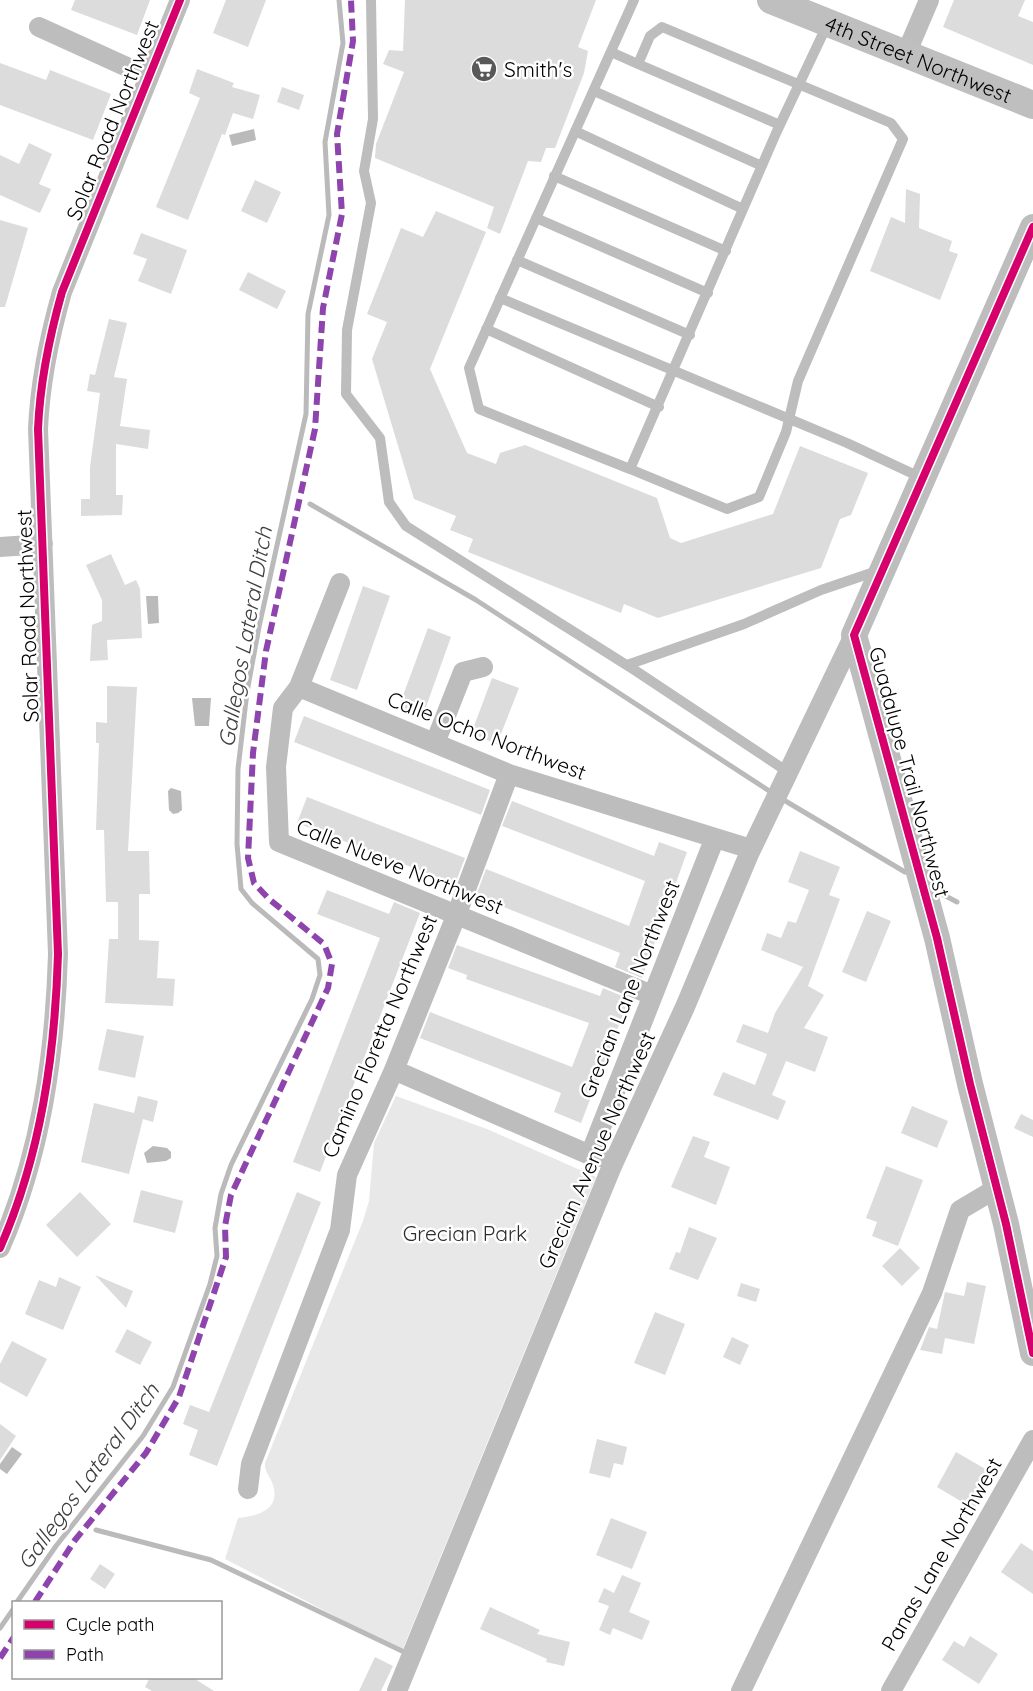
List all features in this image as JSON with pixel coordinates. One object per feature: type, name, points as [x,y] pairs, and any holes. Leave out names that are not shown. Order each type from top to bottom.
[{"type":"main road","name":"4th Street Northwest","points":[[789,3],[829,23],[1033,105]]},
{"type":"street","name":"Solar Road Northwest","points":[[0,1248],[29,1166],[45,1100],[56,1024],[58,954],[38,429],[40,392],[49,337],[62,292],[180,0]]},
{"type":"street","points":[[906,54],[929,0]]},
{"type":"street","points":[[39,27],[149,77]]},
{"type":"street","name":"Guadalupe Trail Northwest","points":[[1030,243],[922,479],[854,635],[937,938],[997,1188],[1033,1353]]},
{"type":"street","points":[[0,547],[43,544]]},
{"type":"street","points":[[299,687],[339,583]]},
{"type":"street","name":"Grecian Avenue Northwest","points":[[397,1691],[615,1159],[685,1007],[751,849],[854,635]]},
{"type":"street","points":[[435,743],[463,672],[483,667]]},
{"type":"street","name":"Calle Ocho Northwest","points":[[299,687],[509,774],[714,840],[751,849]]},
{"type":"street","name":"Calle Nueve Northwest","points":[[299,687],[283,708],[276,767],[279,842],[652,995]]},
{"type":"street","name":"Camino Floretta Northwest","points":[[248,1489],[251,1464],[340,1230],[347,1175],[394,1070],[456,916],[509,774]]},
{"type":"street","name":"Grecian Lane Northwest","points":[[590,1155],[714,840]]},
{"type":"street","points":[[394,1070],[590,1155],[615,1159]]},
{"type":"street","points":[[741,1691],[932,1293],[960,1210],[997,1188]]},
{"type":"street","name":"Panas Lane Northwest","points":[[891,1691],[1033,1440]]},
{"type":"lane","points":[[371,0],[374,119],[364,171],[371,203],[347,330],[346,394],[380,438],[389,502],[406,526],[627,665],[788,772]]},
{"type":"lane","points":[[634,0],[469,368],[479,409],[727,509],[759,497],[789,419],[798,381],[903,139],[891,123],[662,27],[650,36],[638,64]]},
{"type":"lane","points":[[630,469],[659,407],[780,125],[829,23]]},
{"type":"lane","points":[[611,52],[780,125]]},
{"type":"lane","points":[[594,91],[762,166]]},
{"type":"lane","points":[[575,131],[743,209]]},
{"type":"lane","points":[[554,176],[726,251]]},
{"type":"lane","points":[[536,218],[708,293]]},
{"type":"lane","points":[[517,260],[690,335]]},
{"type":"lane","points":[[500,298],[789,419],[922,479]]},
{"type":"lane","points":[[486,329],[659,407]]},
{"type":"lane","points":[[627,665],[744,624],[821,590],[883,569]]},
{"type":"green space","name":"Grecian Park","points":[[396,1096],[487,1129],[596,1177],[402,1651],[225,1559],[238,1518],[253,1516],[266,1510],[274,1500],[273,1485],[265,1463],[363,1221],[369,1201],[374,1143]]},
{"type":"shaded area","points":[[254,129],[256,140],[232,146],[229,135]]},
{"type":"shaded area","points":[[146,596],[158,596],[159,623],[148,624]]},
{"type":"shaded area","points":[[192,698],[211,698],[209,726],[195,726]]},
{"type":"shaded area","points":[[171,788],[181,791],[182,810],[173,814],[169,810],[168,791]]},
{"type":"shaded area","points":[[153,1146],[167,1148],[171,1152],[171,1158],[166,1161],[147,1163],[144,1153]]},
{"type":"shaded area","points":[[12,1447],[22,1454],[7,1474],[0,1469],[0,1464]]},
{"type":"building","points":[[75,0],[150,0],[137,35],[71,10]]},
{"type":"building","points":[[226,0],[266,0],[248,47],[213,33]]},
{"type":"building","points":[[405,0],[596,0],[578,47],[588,51],[584,73],[555,148],[546,148],[541,162],[528,161],[500,234],[487,228],[494,207],[375,158],[376,144],[404,72],[383,64],[389,50],[403,51]]},
{"type":"building","points":[[954,0],[1025,0],[1018,16],[1033,22],[1033,65],[943,27]]},
{"type":"building","points":[[0,63],[46,80],[50,70],[111,94],[93,140],[0,105]]},
{"type":"building","points":[[197,69],[234,83],[232,87],[260,95],[253,119],[233,113],[225,135],[222,134],[188,220],[156,207],[200,98],[189,93]]},
{"type":"building","points":[[282,87],[304,95],[299,110],[277,102]]},
{"type":"building","points":[[29,143],[52,154],[39,184],[51,189],[40,213],[0,195],[0,155],[19,164]]},
{"type":"building","points":[[255,180],[281,192],[267,223],[241,211]]},
{"type":"building","points":[[906,189],[920,194],[919,228],[952,241],[949,251],[958,254],[940,300],[870,271],[891,217],[905,223]]},
{"type":"building","points":[[436,211],[486,232],[430,369],[467,453],[496,464],[500,453],[525,445],[657,498],[670,538],[681,543],[773,514],[800,446],[868,473],[851,515],[840,519],[821,568],[658,618],[624,604],[621,613],[468,552],[473,539],[450,530],[456,516],[414,499],[372,359],[387,322],[367,314],[401,228],[423,237]]},
{"type":"building","points":[[0,220],[28,228],[5,307],[0,307]]},
{"type":"building","points":[[141,233],[187,250],[171,294],[138,281],[147,259],[133,254]]},
{"type":"building","points":[[248,272],[286,291],[277,309],[239,290]]},
{"type":"building","points":[[109,319],[127,323],[114,377],[127,379],[120,426],[150,430],[148,449],[116,444],[116,495],[123,495],[122,515],[81,516],[81,499],[90,499],[90,467],[100,393],[87,391],[90,374],[95,375]]},
{"type":"building","points":[[111,554],[125,585],[136,580],[140,589],[142,638],[107,640],[108,660],[90,661],[92,625],[102,621],[102,600],[86,565]]},
{"type":"building","points":[[363,586],[390,596],[357,690],[330,680]]},
{"type":"building","points":[[428,628],[451,637],[422,718],[398,709]]},
{"type":"building","points":[[492,678],[519,688],[497,744],[471,734]]},
{"type":"building","points":[[107,686],[137,687],[128,851],[149,851],[150,894],[139,894],[139,940],[159,941],[157,978],[175,979],[173,1006],[105,1003],[109,939],[118,939],[118,902],[106,902],[104,830],[96,830],[99,743],[96,743],[96,722],[107,723]]},
{"type":"building","points":[[304,716],[490,790],[481,815],[294,742]]},
{"type":"building","points":[[307,797],[465,858],[455,884],[297,823]]},
{"type":"building","points":[[512,801],[654,856],[659,842],[687,852],[642,978],[615,967],[620,953],[476,896],[486,869],[629,926],[645,881],[502,826]]},
{"type":"building","points":[[800,851],[840,867],[829,895],[840,899],[808,986],[824,995],[804,1028],[828,1037],[815,1072],[786,1061],[772,1095],[786,1101],[778,1120],[713,1095],[723,1072],[755,1085],[767,1054],[736,1042],[743,1024],[768,1033],[775,1013],[803,967],[761,950],[767,933],[781,938],[788,921],[796,923],[809,890],[788,882]]},
{"type":"building","points":[[327,890],[389,914],[394,902],[420,913],[320,1172],[293,1162],[380,938],[317,914]]},
{"type":"building","points":[[867,911],[891,921],[866,982],[842,972]]},
{"type":"building","points":[[457,945],[600,996],[603,988],[629,999],[581,1123],[554,1112],[561,1093],[420,1038],[430,1012],[572,1067],[589,1023],[466,979],[467,975],[448,968]]},
{"type":"building","points":[[107,1029],[144,1036],[135,1078],[98,1070]]},
{"type":"building","points":[[138,1096],[158,1101],[153,1122],[143,1119],[129,1174],[81,1162],[94,1103],[134,1113]]},
{"type":"building","points":[[912,1106],[948,1121],[937,1148],[901,1133]]},
{"type":"building","points":[[1021,1114],[1033,1120],[1033,1137],[1014,1128]]},
{"type":"building","points":[[693,1136],[710,1142],[704,1157],[730,1167],[716,1205],[671,1187]]},
{"type":"building","points":[[886,1166],[923,1180],[898,1246],[872,1236],[877,1222],[866,1218]]},
{"type":"building","points":[[141,1190],[183,1201],[175,1233],[133,1222]]},
{"type":"building","points":[[80,1192],[111,1224],[77,1257],[46,1225]]},
{"type":"building","points":[[297,1192],[321,1202],[217,1466],[189,1455],[198,1430],[183,1424],[190,1405],[209,1412]]},
{"type":"building","points":[[689,1227],[717,1238],[698,1280],[669,1269],[676,1252],[680,1253]]},
{"type":"building","points":[[900,1248],[920,1268],[902,1286],[882,1266]]},
{"type":"building","points":[[95,1275],[133,1291],[126,1308]]},
{"type":"building","points":[[59,1277],[81,1287],[63,1330],[25,1314],[39,1280],[56,1287]]},
{"type":"building","points":[[967,1282],[986,1286],[974,1344],[945,1338],[942,1354],[920,1350],[929,1327],[937,1329],[945,1292],[964,1296]]},
{"type":"building","points":[[741,1283],[760,1289],[756,1302],[737,1296]]},
{"type":"building","points":[[655,1312],[685,1324],[665,1375],[634,1363]]},
{"type":"building","points":[[127,1329],[152,1342],[140,1365],[115,1352]]},
{"type":"building","points":[[732,1337],[749,1345],[740,1365],[723,1357]]},
{"type":"building","points":[[12,1341],[47,1359],[27,1397],[0,1382],[0,1364]]},
{"type":"building","points":[[0,1424],[16,1436],[0,1460]]},
{"type":"building","points":[[597,1439],[627,1447],[623,1465],[614,1463],[610,1478],[589,1473]]},
{"type":"building","points":[[956,1452],[994,1474],[974,1509],[937,1487]]},
{"type":"building","points":[[611,1518],[647,1532],[632,1569],[596,1555]]},
{"type":"building","points":[[1021,1543],[1033,1551],[1033,1594],[1001,1572]]},
{"type":"building","points":[[100,1564],[115,1574],[105,1589],[90,1579]]},
{"type":"building","points":[[622,1575],[641,1583],[629,1612],[650,1621],[642,1640],[613,1628],[610,1635],[599,1630],[609,1606],[598,1602],[604,1588],[614,1593]]},
{"type":"building","points":[[490,1607],[540,1630],[537,1634],[570,1642],[564,1666],[546,1662],[547,1659],[480,1629]]},
{"type":"building","points":[[970,1636],[998,1654],[979,1684],[942,1660],[954,1641],[964,1647]]},
{"type":"building","points":[[375,1657],[393,1666],[381,1691],[359,1691]]},
{"type":"building","points":[[149,1679],[195,1679],[214,1691],[152,1691],[145,1687]]},
{"type":"waterway","name":"Gallegos Lateral Ditch","points":[[18,1601],[56,1546],[143,1436],[173,1387],[210,1284],[217,1256],[215,1228],[221,1194],[231,1165],[312,999],[320,975],[318,959],[252,903],[241,889],[237,844],[238,769],[247,692],[259,627],[306,414],[308,314],[329,215],[325,142],[343,43],[339,0]]},
{"type":"waterway","points":[[310,504],[476,600],[777,796],[905,872]]},
{"type":"waterway","points":[[938,892],[957,902]]},
{"type":"waterway","points":[[96,1530],[211,1560],[402,1651]]},
{"type":"waterway","name":"Gallegos Lateral Ditch","points":[[0,1628],[12,1611]]},
{"type":"marked path","points":[[36,1601],[75,1540],[146,1453],[179,1397],[226,1257],[225,1226],[231,1195],[328,988],[332,964],[324,944],[269,899],[254,883],[248,858],[253,753],[266,651],[315,429],[323,308],[342,214],[337,134],[353,41],[351,0]]},
{"type":"marked path","points":[[0,1658],[12,1640]]},
{"type":"cycle path","points":[[0,1248],[14,1213],[36,1140],[49,1066],[58,954],[38,429],[43,377],[62,292],[180,0]]},
{"type":"cycle path","points":[[1033,227],[854,635],[937,938],[970,1084],[1006,1224],[1033,1353]]},
{"type":"place","name":"Smith's","points":[[484,69]]}]
